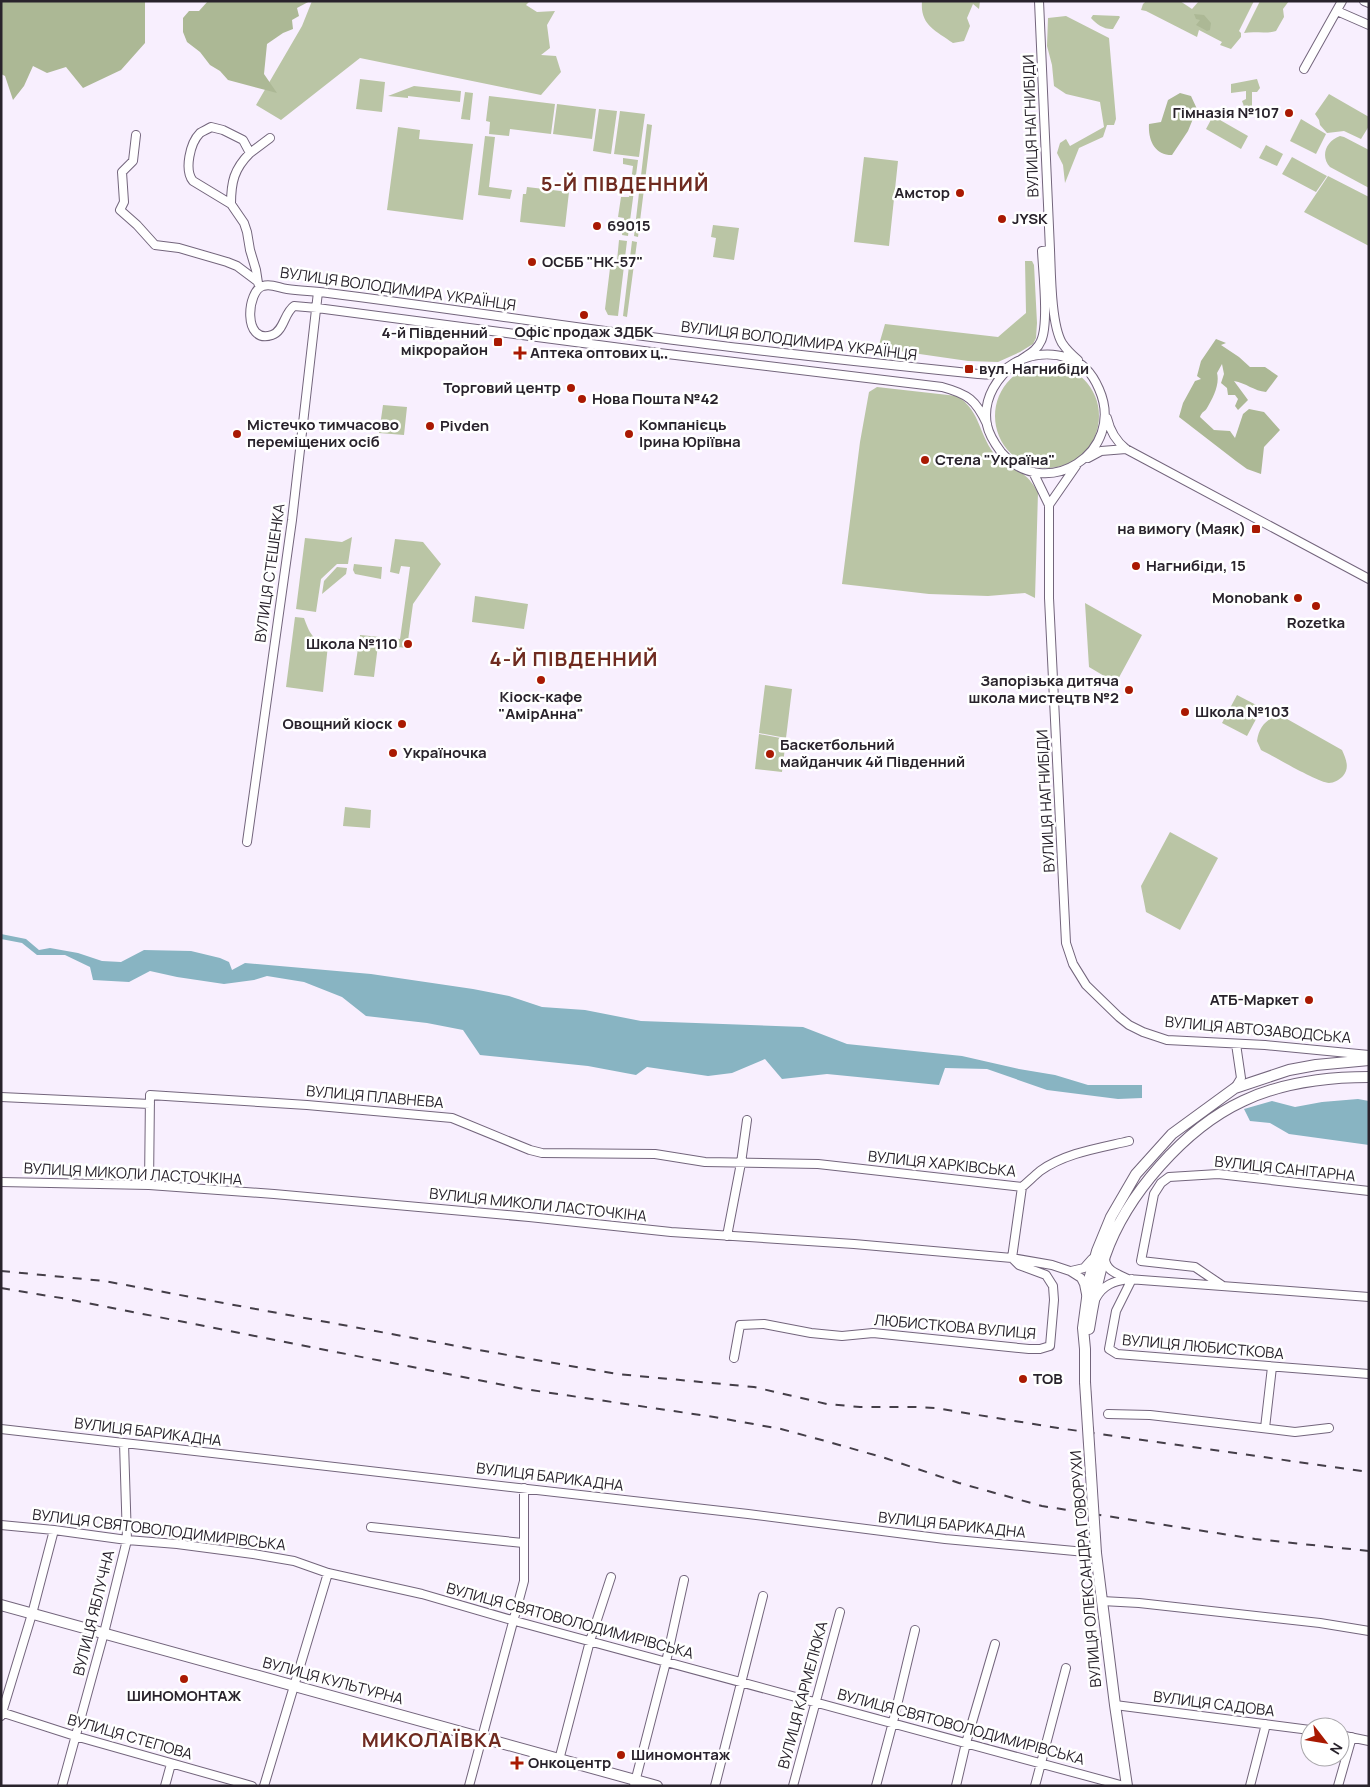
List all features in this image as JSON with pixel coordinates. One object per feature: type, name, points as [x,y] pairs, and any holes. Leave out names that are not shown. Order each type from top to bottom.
[{"type":"main road","name":"ВУЛИЦЯ АВТОЗАВОДСЬКА","points":[[1235,1088],[1289,1070],[1316,1065],[1369,1060]]},
{"type":"main road","name":"ВУЛИЦЯ ОЛЕКСАНДРА ГОВОРУХИ","points":[[1101,1252],[1145,1183],[1179,1146],[1217,1116],[1244,1101],[1293,1085],[1315,1080],[1369,1077]]},
{"type":"main road","name":"ВУЛИЦЯ ОЛЕКСАНДРА ГОВОРУХИ","points":[[1125,1786],[1096,1553],[1085,1382],[1085,1349],[1090,1299],[1111,1218],[1136,1174],[1172,1134],[1235,1088]]},
{"type":"main road","name":"ВУЛИЦЯ КУЛЬТУРНА","points":[[1,1605],[483,1738],[635,1783],[657,1786]]},
{"type":"street","name":"ВУЛИЦЯ НАГНИБІДИ","points":[[1016,362],[1037,349],[1042,340],[1045,310],[1046,250],[1040,1]]},
{"type":"street","points":[[1304,69],[1342,1]]},
{"type":"street","points":[[1364,1],[1369,4]]},
{"type":"street","points":[[1337,11],[1369,24]]},
{"type":"street","points":[[250,154],[243,140],[223,130],[211,127],[200,134],[193,144],[188,167],[190,178],[193,181],[231,204],[244,223],[248,232],[258,284]]},
{"type":"street","points":[[136,135],[133,161],[122,172],[124,202],[120,210],[156,245],[179,248],[227,262],[237,266],[258,284]]},
{"type":"street","points":[[231,204],[231,186],[238,164],[270,138]]},
{"type":"street","name":"ВУЛИЦЯ НАГНИБІДИ","points":[[1046,250],[1058,334],[1062,342],[1080,364]]},
{"type":"street","name":"ВУЛИЦЯ ВОЛОДИМИРА УКРАЇНЦЯ","points":[[1126,449],[1101,451],[1064,471],[1033,472],[1019,467],[1006,458],[996,446],[980,409],[971,398],[942,387],[294,306],[288,310],[282,325],[276,333],[270,336],[262,335],[254,332],[251,328],[250,321],[254,293],[258,284],[268,285],[877,365],[992,374],[1016,362],[1035,356],[1047,354],[1068,358],[1086,368],[1098,385],[1103,396],[1111,431],[1118,443],[1126,449],[1369,579]]},
{"type":"street","name":"ВУЛИЦЯ СТЕШЕНКА","points":[[248,842],[292,520],[318,292]]},
{"type":"street","points":[[368,314],[370,298]]},
{"type":"street","name":"ВУЛИЦЯ ВОЛОДИМИРА УКРАЇНЦЯ","points":[[987,424],[989,398],[995,384],[1001,375],[1016,362]]},
{"type":"street","name":"ВУЛИЦЯ ВОЛОДИМИРА УКРАЇНЦЯ","points":[[1077,464],[1088,456],[1096,446],[1102,434],[1105,411]]},
{"type":"street","points":[[1049,505],[1077,464]]},
{"type":"street","name":"ВУЛИЦЯ НАГНИБІДИ","points":[[1033,472],[1049,505],[1050,598],[1066,944],[1073,964],[1086,986],[1119,1017]]},
{"type":"street","name":"ВУЛИЦЯ АВТОЗАВОДСЬКА","points":[[1119,1017],[1136,1028],[1167,1040],[1265,1045],[1369,1055]]},
{"type":"street","points":[[1235,1088],[1241,1078],[1236,1044]]},
{"type":"street","name":"ВУЛИЦЯ ПЛАВНЕВА","points":[[150,1104],[150,1095],[307,1105],[452,1118],[537,1152],[661,1154],[705,1162],[741,1163]]},
{"type":"street","points":[[1,1097],[150,1104],[149,1185]]},
{"type":"street","points":[[727,1236],[747,1120]]},
{"type":"street","name":"ВУЛИЦЯ ХАРКІВСЬКА","points":[[741,1163],[818,1164],[1022,1187],[1040,1171],[1058,1161],[1073,1155],[1129,1141]]},
{"type":"street","name":"ВУЛИЦЯ САНІТАРНА","points":[[1223,1286],[1195,1267],[1141,1261],[1154,1194],[1161,1183],[1169,1177],[1218,1174],[1369,1191]]},
{"type":"street","name":"ВУЛИЦЯ МИКОЛИ ЛАСТОЧКІНА","points":[[1,1182],[149,1185],[274,1194],[670,1232],[854,1244],[1012,1258],[1052,1265],[1070,1271]]},
{"type":"street","points":[[1012,1258],[1022,1187]]},
{"type":"street","points":[[1070,1271],[1084,1268],[1101,1252],[1107,1267],[1130,1279]]},
{"type":"street","name":"ЛЮБИСТКОВА ВУЛИЦЯ","points":[[734,1358],[740,1325],[764,1324],[811,1333],[842,1336],[874,1333],[1003,1347],[1040,1349],[1050,1346],[1054,1300],[1053,1286],[1046,1275],[1019,1265],[1012,1258]]},
{"type":"street","points":[[1070,1271],[1081,1278],[1090,1299],[1104,1287],[1119,1280],[1130,1279],[1369,1297]]},
{"type":"street","name":"ВУЛИЦЯ ЛЮБИСТКОВА","points":[[1130,1279],[1116,1311],[1109,1349],[1113,1353],[1369,1374]]},
{"type":"street","points":[[1264,1428],[1272,1366]]},
{"type":"street","points":[[1108,1414],[1150,1415],[1295,1432],[1329,1428]]},
{"type":"street","name":"ВУЛИЦЯ БАРИКАДНА","points":[[1,1429],[748,1514],[945,1539],[1096,1553]]},
{"type":"street","name":"ВУЛИЦЯ ЯБЛУЧНА","points":[[62,1786],[104,1633],[127,1540],[124,1443]]},
{"type":"street","points":[[469,1786],[515,1621],[524,1581],[524,1488]]},
{"type":"street","name":"ВУЛИЦЯ СВЯТОВОЛОДИМИРІВСЬКА","points":[[1,1525],[253,1554],[294,1561],[328,1573],[422,1594],[590,1642],[815,1703],[893,1722],[1125,1786]]},
{"type":"street","points":[[371,1527],[523,1544]]},
{"type":"street","points":[[2,1713],[32,1614],[54,1530]]},
{"type":"street","points":[[264,1786],[328,1573]]},
{"type":"street","points":[[559,1760],[590,1642],[612,1577]]},
{"type":"street","points":[[635,1783],[666,1662],[684,1580]]},
{"type":"street","points":[[715,1786],[763,1596]]},
{"type":"street","points":[[1102,1601],[1139,1603],[1320,1622],[1369,1631]]},
{"type":"street","name":"ВУЛИЦЯ КАРМЕЛЮКА","points":[[793,1786],[840,1612]]},
{"type":"street","points":[[876,1786],[915,1630]]},
{"type":"street","points":[[956,1786],[966,1743],[995,1644]]},
{"type":"street","points":[[1035,1786],[1066,1668]]},
{"type":"street","name":"ВУЛИЦЯ САДОВА","points":[[1114,1705],[1300,1729]]},
{"type":"street","name":"ВУЛИЦЯ СТЕПОВА","points":[[2,1713],[75,1736],[252,1786]]},
{"type":"street","points":[[1250,1786],[1266,1724]]},
{"type":"street","points":[[1338,1786],[1352,1737],[1369,1741]]},
{"type":"street","points":[[165,1786],[171,1764]]},
{"type":"green space","points":[[1,1],[145,1],[145,43],[121,70],[83,88],[66,67],[47,73],[33,66],[24,86],[13,100],[5,76],[1,74]]},
{"type":"green space","points":[[208,1],[310,1],[297,8],[299,16],[292,20],[293,29],[283,33],[267,44],[264,74],[277,93],[228,80],[220,71],[210,65],[200,52],[187,42],[183,32],[183,18],[189,11],[199,11]]},
{"type":"green space","points":[[312,1],[530,1],[526,5],[537,12],[555,11],[547,25],[550,48],[541,55],[556,56],[561,72],[541,95],[360,58],[281,120],[256,105],[302,26]]},
{"type":"green space","points":[[922,1],[980,1],[979,9],[973,4],[967,18],[970,26],[964,41],[953,43],[930,26],[923,16]]},
{"type":"green space","points":[[1146,1],[1180,1],[1192,9],[1199,1],[1254,1],[1239,31],[1241,37],[1231,49],[1220,45],[1222,42],[1199,30],[1197,37],[1141,10]]},
{"type":"green space","points":[[1260,1],[1289,1],[1283,9],[1284,17],[1276,31],[1244,33]]},
{"type":"green space","points":[[1194,14],[1204,15],[1211,23],[1210,30],[1207,31],[1196,25],[1200,20],[1196,19]]},
{"type":"green space","points":[[1093,15],[1120,17],[1113,29],[1110,29],[1104,28],[1095,22],[1091,18]]},
{"type":"green space","points":[[1066,16],[1109,38],[1116,119],[1114,125],[1107,125],[1103,137],[1079,148],[1065,183],[1063,165],[1057,153],[1060,143],[1066,139],[1070,146],[1104,127],[1100,102],[1066,94],[1054,86],[1052,65],[1047,46],[1048,18]]},
{"type":"green space","points":[[360,79],[385,82],[382,112],[356,109]]},
{"type":"green space","points":[[1257,79],[1260,88],[1257,92],[1252,92],[1252,107],[1245,109],[1242,101],[1246,99],[1246,91],[1231,93],[1231,84]]},
{"type":"green space","points":[[414,86],[461,91],[460,102],[408,96],[408,98],[388,96]]},
{"type":"green space","points":[[465,92],[473,93],[470,120],[461,119]]},
{"type":"green space","points":[[1180,93],[1191,96],[1197,109],[1188,131],[1172,155],[1166,154],[1153,145],[1149,124],[1161,122],[1168,100]]},
{"type":"green space","points":[[1329,94],[1369,117],[1369,126],[1361,139],[1344,131],[1327,133],[1320,125],[1315,114]]},
{"type":"green space","points":[[489,96],[555,104],[551,134],[510,129],[509,136],[489,134],[490,122],[486,121]]},
{"type":"green space","points":[[557,104],[596,109],[592,139],[553,134]]},
{"type":"green space","points":[[599,109],[617,111],[611,154],[593,151]]},
{"type":"green space","points":[[620,111],[645,114],[639,157],[614,154]]},
{"type":"green space","points":[[1213,116],[1248,136],[1241,149],[1206,129]]},
{"type":"green space","points":[[1301,119],[1326,134],[1316,154],[1290,141]]},
{"type":"green space","points":[[647,124],[652,125],[638,237],[634,236]]},
{"type":"green space","points":[[398,127],[420,130],[419,139],[473,144],[463,220],[387,210]]},
{"type":"green space","points":[[485,136],[495,137],[489,187],[512,190],[510,199],[478,195]]},
{"type":"green space","points":[[1340,136],[1369,150],[1369,188],[1330,167],[1327,163],[1325,158],[1326,149],[1331,141]]},
{"type":"green space","points":[[1266,145],[1283,154],[1277,166],[1259,158]]},
{"type":"green space","points":[[864,157],[898,161],[889,246],[854,242]]},
{"type":"green space","points":[[1292,157],[1327,176],[1316,192],[1282,174]]},
{"type":"green space","points":[[623,158],[638,160],[628,236],[622,235],[624,218],[618,217],[621,197],[629,197],[633,166],[623,164]]},
{"type":"green space","points":[[1328,176],[1369,197],[1369,246],[1304,212]]},
{"type":"green space","points":[[527,187],[569,192],[565,227],[520,222],[523,194],[526,194]]},
{"type":"green space","points":[[713,225],[739,228],[734,260],[713,257],[716,238],[711,237]]},
{"type":"green space","points":[[619,240],[627,241],[618,316],[608,315],[605,309],[611,260],[617,261]]},
{"type":"green space","points":[[632,241],[637,242],[627,317],[623,316]]},
{"type":"green space","points":[[1025,261],[1032,261],[1034,265],[1037,323],[1036,338],[1033,344],[1020,352],[998,362],[968,361],[878,348],[885,324],[998,337],[1026,313]]},
{"type":"green space","points":[[1216,339],[1226,343],[1221,345],[1250,367],[1265,367],[1278,376],[1266,392],[1234,381],[1248,400],[1238,410],[1235,406],[1238,399],[1235,395],[1228,395],[1227,388],[1221,383],[1224,374],[1222,364],[1217,373],[1218,382],[1214,395],[1200,417],[1214,430],[1230,431],[1235,438],[1243,414],[1249,409],[1264,412],[1280,430],[1264,447],[1261,474],[1247,469],[1179,417],[1183,403],[1195,381],[1201,379],[1197,376],[1201,361]]},
{"type":"green space","points":[[1047,364],[1067,368],[1084,379],[1095,396],[1099,416],[1095,436],[1084,453],[1067,464],[1047,468],[1027,464],[1010,453],[999,436],[995,416],[999,396],[1010,379],[1027,368]]},
{"type":"green space","points":[[877,387],[957,396],[971,409],[986,441],[997,457],[1006,465],[1023,474],[1032,483],[1038,492],[1035,598],[1025,593],[988,596],[929,594],[842,584],[860,442],[869,392]]},
{"type":"green space","points":[[383,405],[407,407],[404,435],[379,433]]},
{"type":"green space","points":[[352,537],[348,564],[337,564],[321,579],[316,612],[296,609],[305,538],[342,542]]},
{"type":"green space","points":[[395,539],[423,542],[441,564],[413,604],[407,648],[378,645],[374,677],[354,675],[360,635],[400,639],[410,567],[401,566],[399,574],[390,572]]},
{"type":"green space","points":[[354,564],[382,567],[381,579],[355,574],[353,570]]},
{"type":"green space","points":[[337,567],[347,568],[346,574],[322,594],[324,581]]},
{"type":"green space","points":[[475,596],[528,604],[524,629],[472,622]]},
{"type":"green space","points":[[1085,603],[1142,635],[1116,683],[1089,667]]},
{"type":"green space","points":[[295,617],[304,618],[312,635],[328,645],[323,692],[286,687]]},
{"type":"green space","points":[[765,685],[792,689],[786,738],[759,733]]},
{"type":"green space","points":[[1237,695],[1262,708],[1247,736],[1222,723]]},
{"type":"green space","points":[[1280,715],[1342,750],[1347,767],[1343,776],[1333,782],[1323,782],[1261,750],[1257,741],[1261,728],[1267,721]]},
{"type":"green space","name":"Баскетбольний майданчик 4й Південний","points":[[759,734],[786,739],[782,772],[755,769]]},
{"type":"green space","points":[[345,807],[371,810],[370,828],[343,826]]},
{"type":"green space","points":[[1170,832],[1218,858],[1180,930],[1146,912],[1141,886]]},
{"type":"water","points":[[1,934],[26,939],[39,950],[50,948],[78,953],[102,961],[121,962],[144,950],[191,951],[229,962],[232,970],[245,963],[371,974],[473,989],[509,996],[542,1007],[585,1010],[641,1021],[803,1027],[847,1044],[962,1056],[1055,1075],[1088,1085],[1142,1085],[1142,1098],[1118,1099],[1047,1090],[987,1069],[945,1068],[939,1085],[827,1074],[782,1079],[765,1059],[732,1073],[708,1076],[647,1067],[636,1075],[588,1066],[480,1055],[463,1030],[427,1023],[366,1016],[342,997],[304,982],[267,976],[254,980],[224,984],[150,971],[129,982],[93,980],[90,967],[65,955],[37,955],[22,943],[1,939]]},
{"type":"water","points":[[1358,1099],[1369,1101],[1369,1145],[1289,1134],[1270,1123],[1250,1121],[1244,1109],[1272,1101],[1295,1107],[1322,1102]]},
{"type":"railway","points":[[1,1271],[104,1281],[617,1374],[754,1387],[827,1404],[860,1407],[935,1408],[1058,1428],[1369,1472]]},
{"type":"railway","points":[[1,1288],[67,1299],[524,1389],[714,1417],[781,1429],[885,1458],[959,1483],[1042,1506],[1255,1539],[1369,1551]]},
{"type":"place","name":"Гімназія №107","points":[[1289,113]]},
{"type":"place","name":"Амстор","points":[[960,193]]},
{"type":"place","name":"JYSK","points":[[1002,219]]},
{"type":"place","name":"69015","points":[[597,226]]},
{"type":"place","name":"ОСББ \"НК-57\"","points":[[532,262]]},
{"type":"place","name":"Офіс продаж ЗДБК","points":[[584,315]]},
{"type":"place","name":"4-й Південний мікрорайон","points":[[498,342]]},
{"type":"place","name":"Аптека оптових ц‥","points":[[520,353]]},
{"type":"place","name":"вул. Нагнибіди","points":[[969,369]]},
{"type":"place","name":"Торговий центр","points":[[571,388]]},
{"type":"place","name":"Нова Пошта №42","points":[[582,399]]},
{"type":"place","name":"Pivden","points":[[430,426]]},
{"type":"place","name":"Містечко тимчасово переміщених осіб","points":[[237,434]]},
{"type":"place","name":"Компанієць Ірина Юріївна","points":[[629,434]]},
{"type":"place","name":"Стела \"Україна\"","points":[[925,460]]},
{"type":"place","name":"на вимогу (Маяк)","points":[[1256,529]]},
{"type":"place","name":"Нагнибіди, 15","points":[[1136,566]]},
{"type":"place","name":"Monobank","points":[[1298,598]]},
{"type":"place","name":"Rozetka","points":[[1316,606]]},
{"type":"place","name":"Школа №110","points":[[408,644]]},
{"type":"place","name":"Кіоск-кафе \"АмірАнна\"","points":[[541,680]]},
{"type":"place","name":"Запорізька дитяча школа мистецтв №2","points":[[1129,690]]},
{"type":"place","name":"Школа №103","points":[[1185,712]]},
{"type":"place","name":"Овощний кіоск","points":[[402,724]]},
{"type":"place","name":"Україночка","points":[[393,753]]},
{"type":"place","name":"Баскетбольний майданчик 4й Південний","points":[[770,754]]},
{"type":"place","name":"АТБ-Маркет","points":[[1309,1000]]},
{"type":"place","name":"ТОВ","points":[[1023,1379]]},
{"type":"place","name":"ШИНОМОНТАЖ","points":[[184,1679]]},
{"type":"place","name":"Шиномонтаж","points":[[621,1755]]},
{"type":"place","name":"Онкоцентр","points":[[517,1763]]},
{"type":"district","name":"5-Й ПІВДЕННИЙ","points":[[625,184]]},
{"type":"district","name":"4-Й ПІВДЕННИЙ","points":[[574,659]]},
{"type":"district","name":"МИКОЛАЇВКА","points":[[432,1740]]}]
